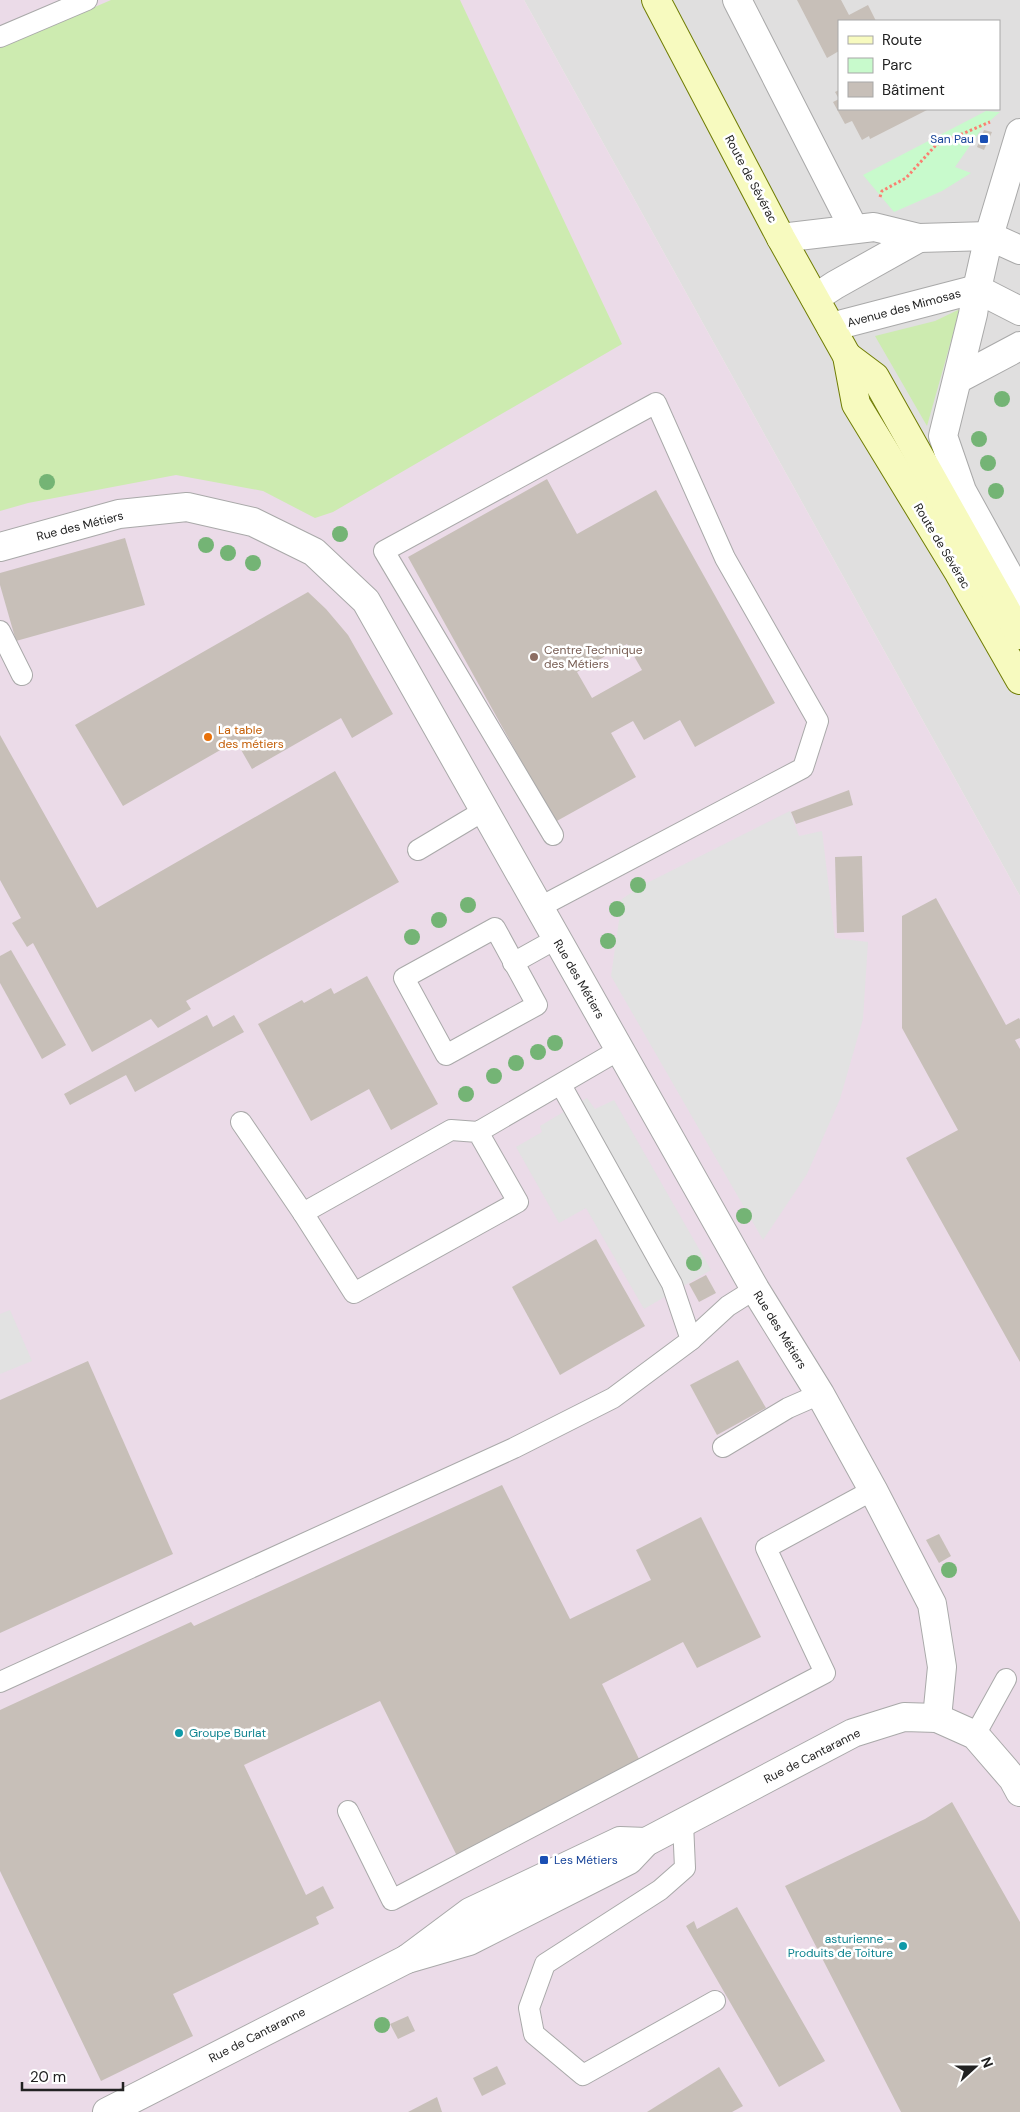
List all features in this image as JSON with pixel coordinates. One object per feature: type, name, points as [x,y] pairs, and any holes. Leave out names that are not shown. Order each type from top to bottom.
[{"type":"main road","name":"Route de Sévérac","points":[[656,0],[847,356],[856,404],[959,573],[1020,680]]},
{"type":"main road","name":"Route de Sévérac","points":[[847,356],[875,377],[1020,635]]},
{"type":"street","points":[[737,0],[864,228]]},
{"type":"street","name":"Avenue des Mimosas","points":[[1009,129],[973,314],[943,436],[962,491],[1020,596]]},
{"type":"street","points":[[782,238],[864,228],[919,238],[989,236],[1020,250]]},
{"type":"street","points":[[815,298],[919,238]]},
{"type":"street","points":[[977,289],[1020,310]]},
{"type":"street","name":"Avenue des Mimosas","points":[[831,327],[977,289]]},
{"type":"street","points":[[958,379],[1020,346]]},
{"type":"street","name":"Rue des Métiers","points":[[0,547],[119,514],[188,507],[252,522],[314,552],[366,601],[755,1289],[820,1394],[873,1490],[932,1604],[942,1667],[937,1718]]},
{"type":"street","name":"Rue de Cantaranne","points":[[107,2112],[406,1959],[469,1941],[629,1860],[646,1842],[853,1733],[904,1717],[937,1718],[976,1735],[1013,1779],[1020,1792]]},
{"type":"lane","points":[[0,37],[87,0]]},
{"type":"lane","points":[[538,908],[803,768],[818,720],[726,558],[656,403],[384,551],[553,835]]},
{"type":"lane","points":[[0,631],[22,675]]},
{"type":"lane","points":[[418,850],[485,810]]},
{"type":"lane","points":[[494,928],[513,963],[537,1005],[446,1055],[404,978],[494,928]]},
{"type":"lane","points":[[513,963],[556,939]]},
{"type":"lane","points":[[303,1213],[451,1130],[478,1132],[619,1050]]},
{"type":"lane","points":[[561,1085],[672,1284],[691,1340]]},
{"type":"lane","points":[[241,1122],[303,1213],[354,1293],[518,1202],[478,1132]]},
{"type":"lane","points":[[0,1682],[514,1448],[613,1398],[691,1340],[728,1306],[755,1289]]},
{"type":"lane","points":[[723,1447],[788,1408],[820,1394]]},
{"type":"lane","points":[[348,1811],[392,1900],[825,1673],[766,1548],[873,1490]]},
{"type":"lane","points":[[976,1735],[1006,1679]]},
{"type":"lane","points":[[683,1823],[685,1868],[660,1890],[545,1964],[529,2008],[534,2034],[583,2075],[715,2001]]},
{"type":"path","points":[[864,228],[882,190],[906,178],[936,145],[989,121],[1009,129]]},
{"type":"shaded area","points":[[0,0],[524,0],[1020,896],[1020,2112],[0,2112]]},
{"type":"shaded area","points":[[524,0],[1020,0],[1020,896]]},
{"type":"shaded area","points":[[790,811],[799,836],[822,831],[835,938],[868,942],[863,1019],[840,1099],[807,1174],[763,1240],[611,976],[622,899],[641,886]]},
{"type":"shaded area","points":[[587,1098],[595,1109],[614,1100],[711,1270],[644,1309],[586,1208],[559,1223],[516,1147],[542,1132],[540,1126]]},
{"type":"shaded area","points":[[10,1310],[32,1361],[0,1374],[0,1314]]},
{"type":"green space","points":[[111,0],[460,0],[622,344],[333,512],[315,518],[263,491],[176,475],[28,503],[0,511],[0,48]]},
{"type":"green space","points":[[986,111],[1000,112],[983,127],[955,167],[971,173],[942,191],[894,212],[863,175]]},
{"type":"green space","points":[[960,309],[927,426],[875,336],[935,321]]},
{"type":"building","points":[[797,0],[841,0],[849,15],[868,5],[876,20],[838,20],[838,52],[827,58]]},
{"type":"building","points":[[838,100],[838,110],[927,110],[870,139],[869,136],[862,140],[852,121],[845,124],[833,102]]},
{"type":"building","points":[[984,130],[992,132],[984,150],[977,147]]},
{"type":"building","name":"Centre Technique des Métiers","points":[[547,479],[577,534],[656,490],[775,703],[695,747],[680,720],[644,740],[633,721],[611,733],[636,777],[555,822],[408,557]],"holes":[[[627,644],[642,670],[592,698],[577,672]]]},
{"type":"building","points":[[125,538],[145,605],[16,641],[0,585],[0,573]]},
{"type":"building","points":[[308,592],[326,609],[348,635],[393,714],[352,738],[341,718],[252,769],[236,741],[123,806],[75,725]]},
{"type":"building","points":[[0,735],[97,908],[335,771],[399,882],[186,1001],[191,1009],[158,1028],[151,1019],[92,1052],[33,943],[27,947],[12,923],[21,918],[0,880]]},
{"type":"building","points":[[849,790],[853,805],[796,824],[791,812]]},
{"type":"building","points":[[862,856],[864,932],[837,933],[835,857]]},
{"type":"building","points":[[936,898],[1006,1025],[1019,1018],[1020,1020],[1020,1038],[1015,1040],[1020,1049],[1020,1362],[906,1158],[958,1130],[902,1028],[902,916]]},
{"type":"building","points":[[11,950],[66,1045],[42,1059],[0,983],[0,956]]},
{"type":"building","points":[[367,976],[438,1104],[391,1130],[369,1089],[311,1121],[258,1024],[302,1000],[304,1003],[331,988],[334,994]]},
{"type":"building","points":[[207,1015],[213,1027],[234,1015],[244,1032],[135,1092],[126,1075],[70,1105],[64,1094]]},
{"type":"building","points":[[596,1239],[645,1326],[560,1375],[512,1287]]},
{"type":"building","points":[[706,1275],[716,1293],[699,1302],[689,1284]]},
{"type":"building","points":[[738,1360],[766,1408],[717,1435],[690,1385]]},
{"type":"building","points":[[88,1361],[173,1554],[0,1633],[0,1400]]},
{"type":"building","name":"Groupe Burlat","points":[[502,1485],[570,1619],[651,1580],[636,1550],[701,1517],[761,1637],[697,1668],[683,1642],[602,1684],[642,1765],[457,1856],[380,1701],[244,1765],[306,1895],[323,1886],[334,1908],[316,1917],[319,1924],[173,1994],[193,2036],[101,2081],[0,1871],[0,1710],[191,1622],[194,1626]]},
{"type":"building","points":[[939,1534],[951,1556],[939,1563],[926,1540]]},
{"type":"building","name":"asturienne - Produits de Toiture","points":[[952,1802],[1020,1922],[1020,2112],[901,2112],[785,1886],[925,1819]]},
{"type":"building","points":[[737,1907],[825,2061],[779,2087],[686,1926],[694,1921],[697,1929]]},
{"type":"building","points":[[408,2016],[415,2031],[398,2039],[390,2024]]},
{"type":"building","points":[[497,2066],[506,2084],[482,2096],[473,2078]]},
{"type":"building","points":[[719,2067],[743,2106],[732,2112],[647,2112]]},
{"type":"building","points":[[437,2097],[442,2112],[408,2112]]},
{"type":"place","name":"San Pau","points":[[984,139]]},
{"type":"place","name":"Centre Technique des Métiers","points":[[534,657]]},
{"type":"place","name":"La table des métiers","points":[[208,737]]},
{"type":"place","name":"Groupe Burlat","points":[[179,1733]]},
{"type":"place","name":"Les Métiers","points":[[544,1860]]},
{"type":"place","name":"asturienne - Produits de Toiture","points":[[903,1946]]}]
